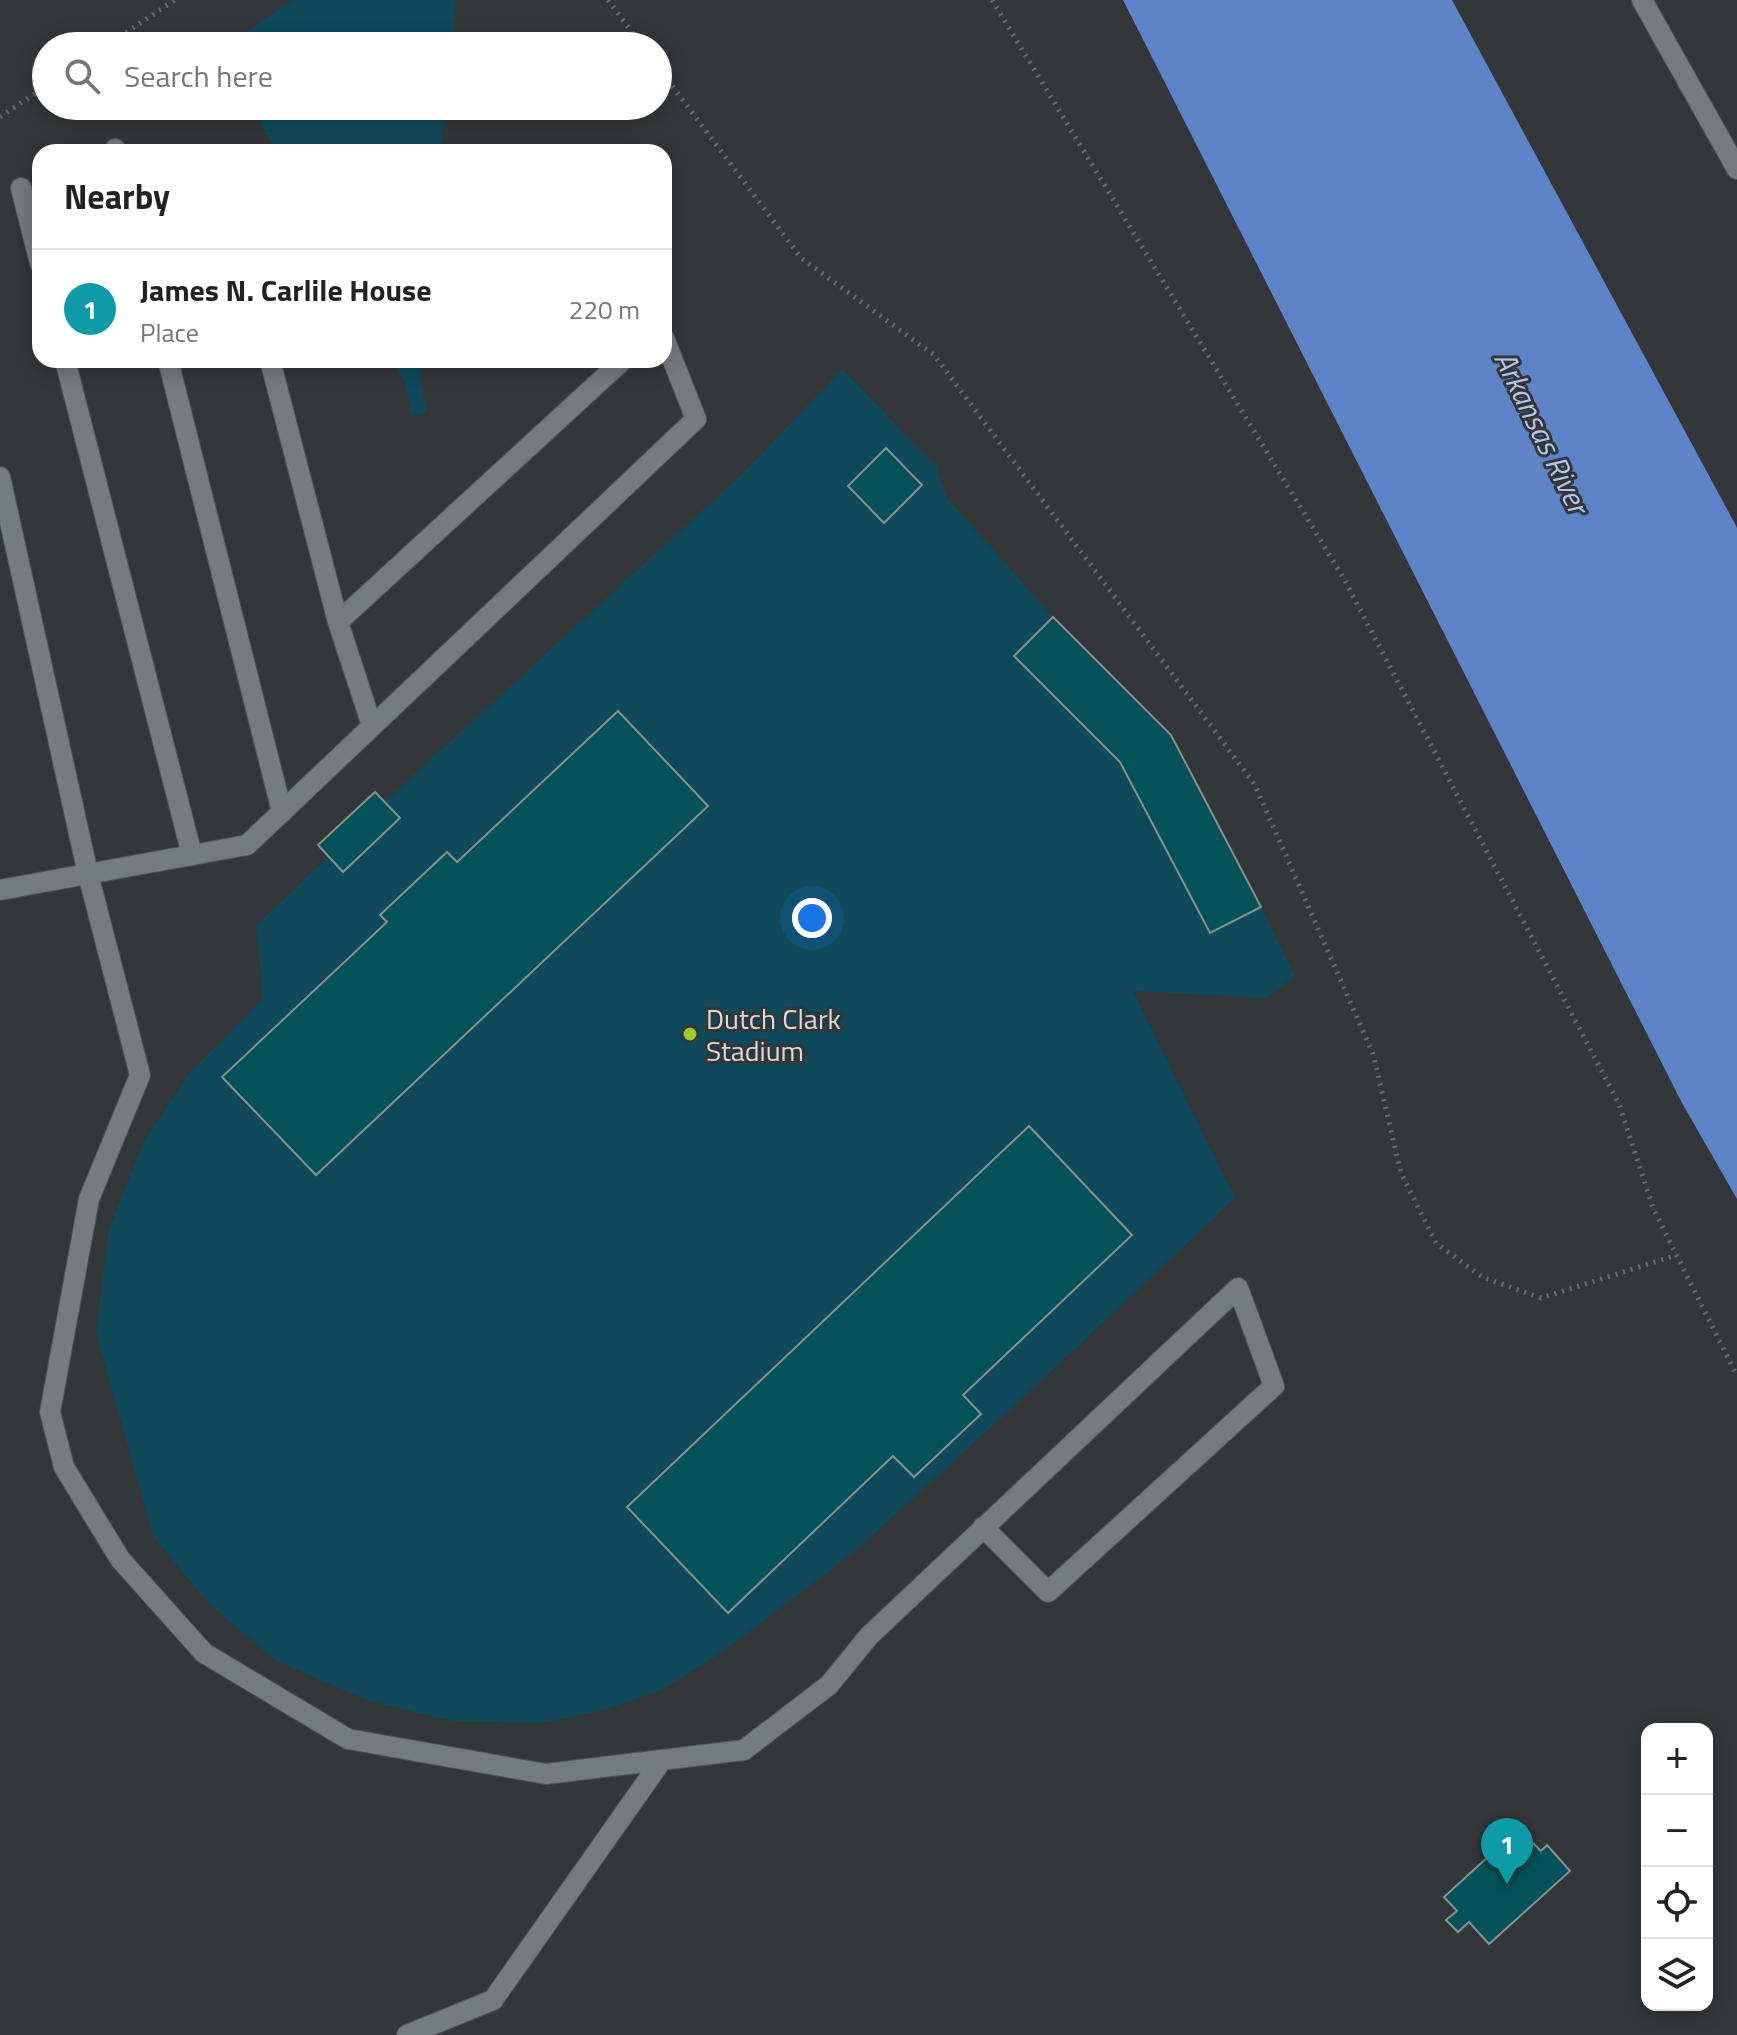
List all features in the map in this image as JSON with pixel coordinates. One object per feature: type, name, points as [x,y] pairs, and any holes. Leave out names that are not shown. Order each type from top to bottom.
[{"type":"street","points":[[1642,0],[1737,169]]},
{"type":"street","points":[[21,188],[32,231]]},
{"type":"street","points":[[0,890],[247,845],[696,419],[672,358]]},
{"type":"street","points":[[67,368],[192,855]]},
{"type":"street","points":[[170,368],[282,812]]},
{"type":"street","points":[[272,368],[338,622],[372,726]]},
{"type":"street","points":[[338,622],[614,368]]},
{"type":"street","points":[[0,477],[88,874],[140,1075],[89,1199],[50,1412],[64,1467],[120,1559],[204,1653],[348,1739],[546,1774],[744,1750],[829,1685],[869,1636],[983,1527],[1238,1288],[1274,1386],[1048,1592],[983,1527]]},
{"type":"street","points":[[407,2035],[493,2000],[662,1760]]},
{"type":"path","points":[[127,32],[175,0]]},
{"type":"path","points":[[608,0],[632,32]]},
{"type":"path","points":[[992,0],[1344,579],[1619,1104],[1653,1208],[1737,1376]]},
{"type":"path","points":[[672,86],[801,258],[934,355],[1255,785],[1373,1054],[1401,1173],[1436,1243],[1482,1277],[1541,1298],[1677,1255]]},
{"type":"path","points":[[0,117],[32,95]]},
{"type":"shaded area","points":[[293,0],[456,0],[453,32],[246,32]]},
{"type":"shaded area","points":[[259,120],[444,120],[442,144],[272,144]]},
{"type":"shaded area","points":[[397,368],[421,368],[420,379],[427,412],[412,416],[405,383]]},
{"type":"shaded area","name":"Dutch Clark Stadium","points":[[842,369],[936,466],[947,498],[1053,617],[1171,735],[1295,976],[1265,998],[1133,991],[1235,1198],[854,1552],[721,1653],[660,1691],[598,1712],[540,1723],[452,1721],[369,1701],[276,1661],[209,1604],[153,1536],[96,1333],[109,1229],[144,1140],[191,1071],[263,998],[256,925],[328,857],[318,845],[375,792],[385,801],[744,472]]},
{"type":"water","name":"Arkansas River","points":[[1123,0],[1452,0],[1734,522],[1737,528],[1737,1199],[1682,1103]]},
{"type":"building","points":[[886,448],[922,485],[884,523],[848,486]]},
{"type":"building","points":[[1053,617],[1171,735],[1261,907],[1210,933],[1120,762],[1014,656]]},
{"type":"building","points":[[618,711],[708,806],[316,1175],[222,1077],[387,922],[380,915],[447,852],[457,862]]},
{"type":"building","points":[[375,792],[400,818],[343,872],[318,845]]},
{"type":"building","points":[[1029,1126],[1132,1235],[963,1395],[981,1414],[914,1477],[893,1456],[728,1613],[627,1507]]},
{"type":"building","points":[[1527,1837],[1541,1851],[1547,1845],[1570,1871],[1489,1944],[1469,1922],[1458,1932],[1446,1920],[1457,1911],[1444,1897],[1489,1856],[1497,1864]]},
{"type":"place","name":"Dutch Clark Stadium","points":[[690,1034]]},
{"type":"place","name":"James N. Carlile House","points":[[1507,1884]]}]
